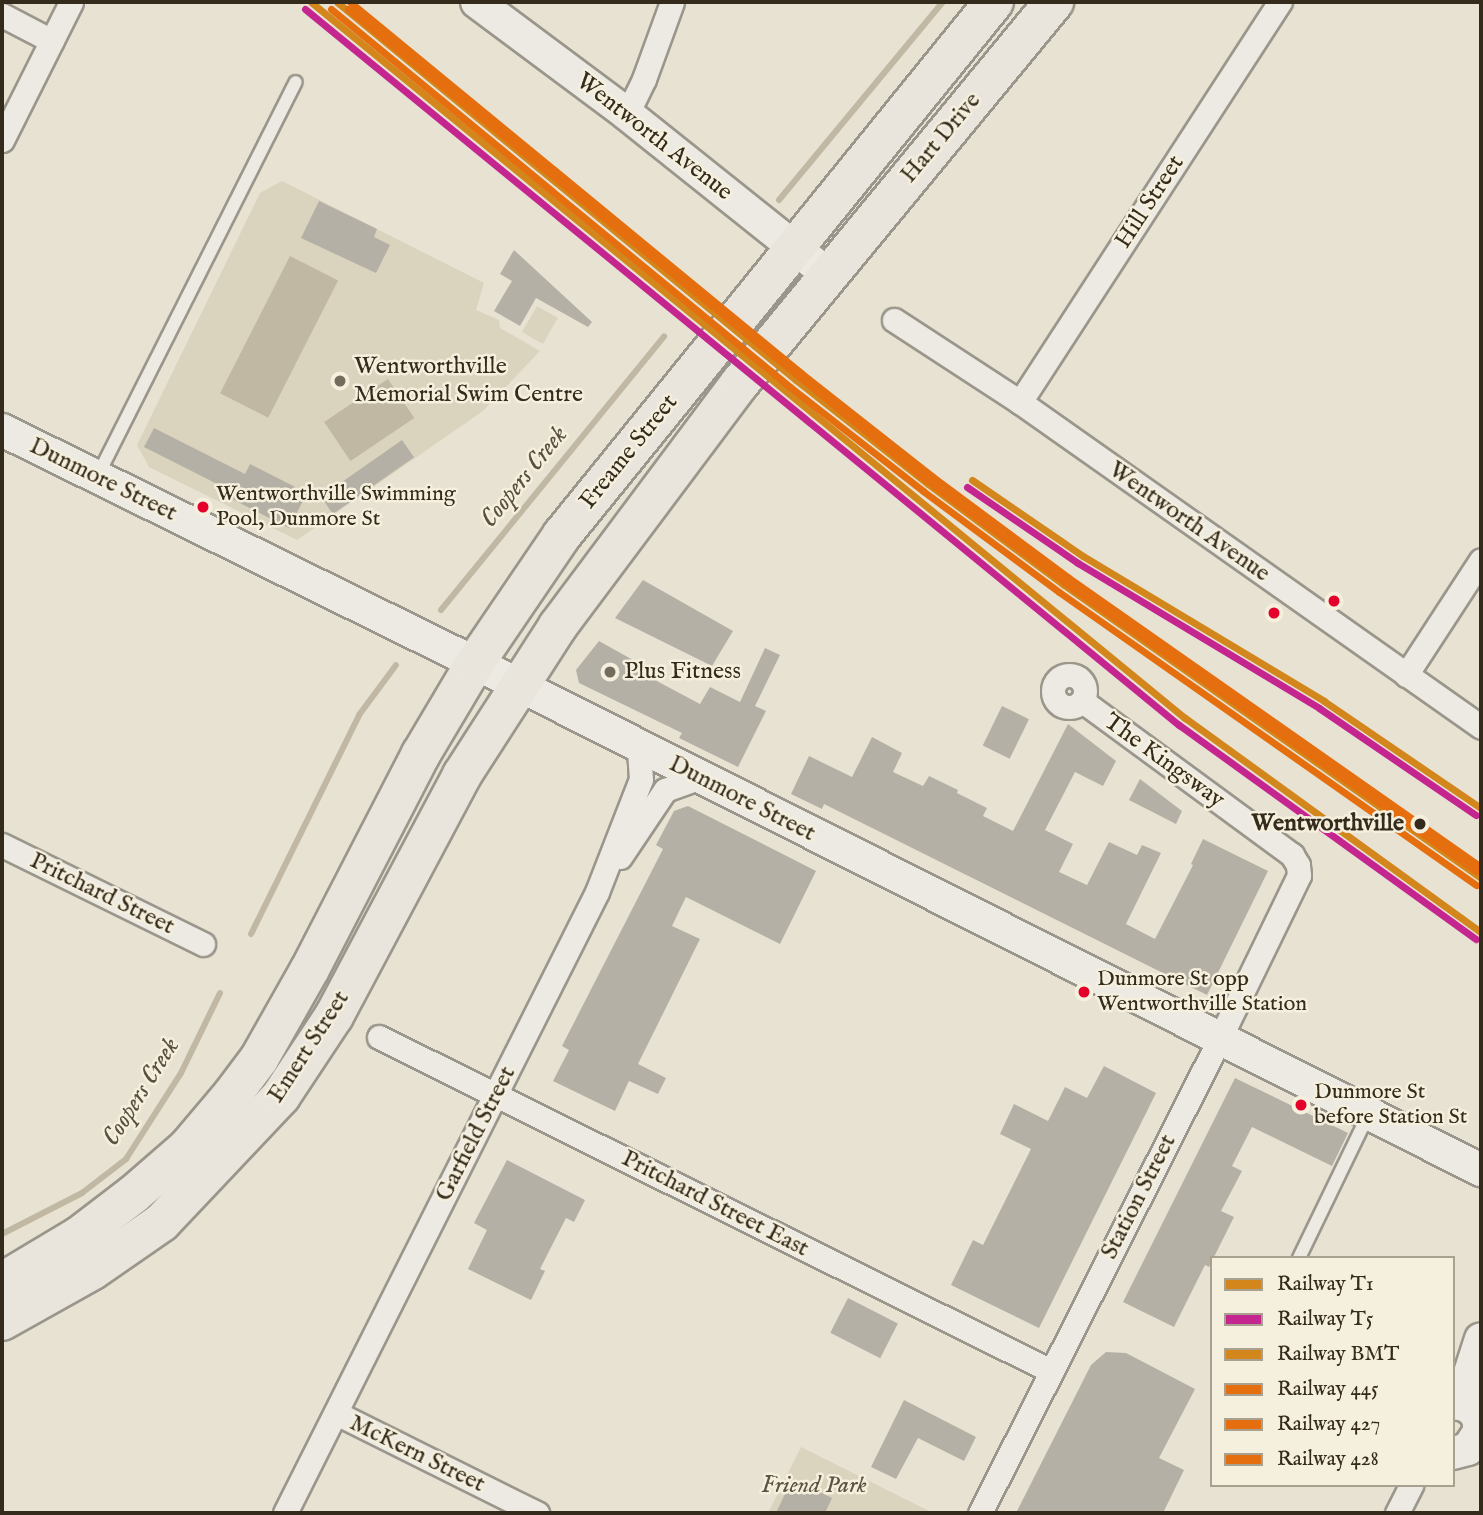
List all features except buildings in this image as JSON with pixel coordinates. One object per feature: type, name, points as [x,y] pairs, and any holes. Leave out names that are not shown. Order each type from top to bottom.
[{"type":"highway","name":"Hart Drive","points":[[792,248],[994,2]]},
{"type":"highway","name":"Hart Drive","points":[[829,275],[1054,2]]},
{"type":"highway","name":"Freame Street","points":[[475,663],[562,535],[792,248]]},
{"type":"highway","name":"Freame Street","points":[[518,686],[558,626],[700,436],[829,275]]},
{"type":"highway","name":"Emert Street","points":[[2,1282],[79,1236],[134,1194],[188,1147],[239,1086],[259,1059],[310,969],[421,754],[475,663]]},
{"type":"highway","name":"Emert Street","points":[[2,1321],[93,1270],[162,1222],[281,1096],[334,1016],[462,775],[518,686]]},
{"type":"street","points":[[2,140],[71,2]]},
{"type":"street","name":"Wentworth Avenue","points":[[477,2],[627,114],[829,275]]},
{"type":"street","points":[[627,114],[644,79],[672,2]]},
{"type":"street","name":"Hill Street","points":[[1020,402],[1280,2]]},
{"type":"street","points":[[2,15],[52,41]]},
{"type":"street","name":"Wentworth Avenue","points":[[894,320],[1020,402],[1481,727]]},
{"type":"street","name":"Dunmore Street","points":[[2,430],[475,663],[1481,1170]]},
{"type":"street","points":[[1406,675],[1481,560]]},
{"type":"street","name":"The Kingsway","points":[[1082,701],[1292,855],[1298,865],[1297,880]]},
{"type":"street","name":"Garfield Street","points":[[285,1513],[597,892],[641,779],[639,747]]},
{"type":"street","points":[[597,892],[665,790],[700,777]]},
{"type":"street","name":"Pritchard Street","points":[[2,845],[203,944]]},
{"type":"street","name":"Station Street","points":[[980,1513],[1297,880]]},
{"type":"street","name":"Pritchard Street East","points":[[379,1037],[1051,1371]]},
{"type":"street","points":[[1470,1447],[1479,1421],[1474,1411],[1456,1403],[1481,1339]]},
{"type":"street","name":"McKern Street","points":[[336,1413],[537,1513]]},
{"type":"street","points":[[1396,1513],[1410,1487]]},
{"type":"lane","points":[[97,477],[296,82]]},
{"type":"lane","points":[[1300,1256],[1369,1113]]},
{"type":"green space","name":"Wentworthville Memorial Swim Centre","points":[[282,181],[484,283],[476,310],[499,320],[500,328],[540,351],[483,411],[297,540],[149,467],[137,445],[260,193]]},
{"type":"green space","points":[[537,306],[558,318],[543,344],[522,332]]},
{"type":"green space","name":"Friend Park","points":[[801,1447],[933,1513],[768,1513]]},
{"type":"shaded area","points":[[290,256],[338,281],[268,418],[220,393]]},
{"type":"shaded area","points":[[388,379],[414,418],[350,461],[324,422]]},
{"type":"waterway","name":"Coopers Creek","points":[[779,200],[943,2]]},
{"type":"waterway","name":"Coopers Creek","points":[[441,610],[664,337]]},
{"type":"waterway","name":"Coopers Creek","points":[[251,934],[359,715],[396,665]]},
{"type":"waterway","name":"Coopers Creek","points":[[2,1234],[82,1193],[126,1159],[181,1073],[220,993]]},
{"type":"rail line","name":"T1","points":[[311,2],[1185,718],[1481,932]]},
{"type":"rail line","name":"BMT","points":[[337,2],[796,380],[928,484],[1064,585],[1481,878]]},
{"type":"rail line","name":"427","points":[[350,2],[801,373],[933,477],[1069,578],[1481,867]]},
{"type":"rail line","name":"T5","points":[[305,9],[1179,725],[1476,939]]},
{"type":"rail line","name":"445","points":[[331,9],[790,387],[923,491],[1059,592],[1476,885]]},
{"type":"rail line","name":"428","points":[[348,9],[926,480],[1065,583],[1476,871]]},
{"type":"rail line","name":"T1","points":[[972,480],[1083,556],[1324,701],[1481,808]]},
{"type":"rail line","name":"T5","points":[[967,487],[1078,563],[1319,708],[1476,815]]},
{"type":"place","name":"Wentworthville Memorial Swim Centre","points":[[340,381]]},
{"type":"place","name":"Wentworthville Swimming Pool, Dunmore St","points":[[203,507]]},
{"type":"place","name":"Plus Fitness","points":[[610,672]]},
{"type":"place","name":"Wentworthville","points":[[1420,824]]},
{"type":"place","name":"Dunmore St opp Wentworthville Station","points":[[1084,992]]},
{"type":"place","name":"Dunmore St before Station St","points":[[1301,1105]]}]
